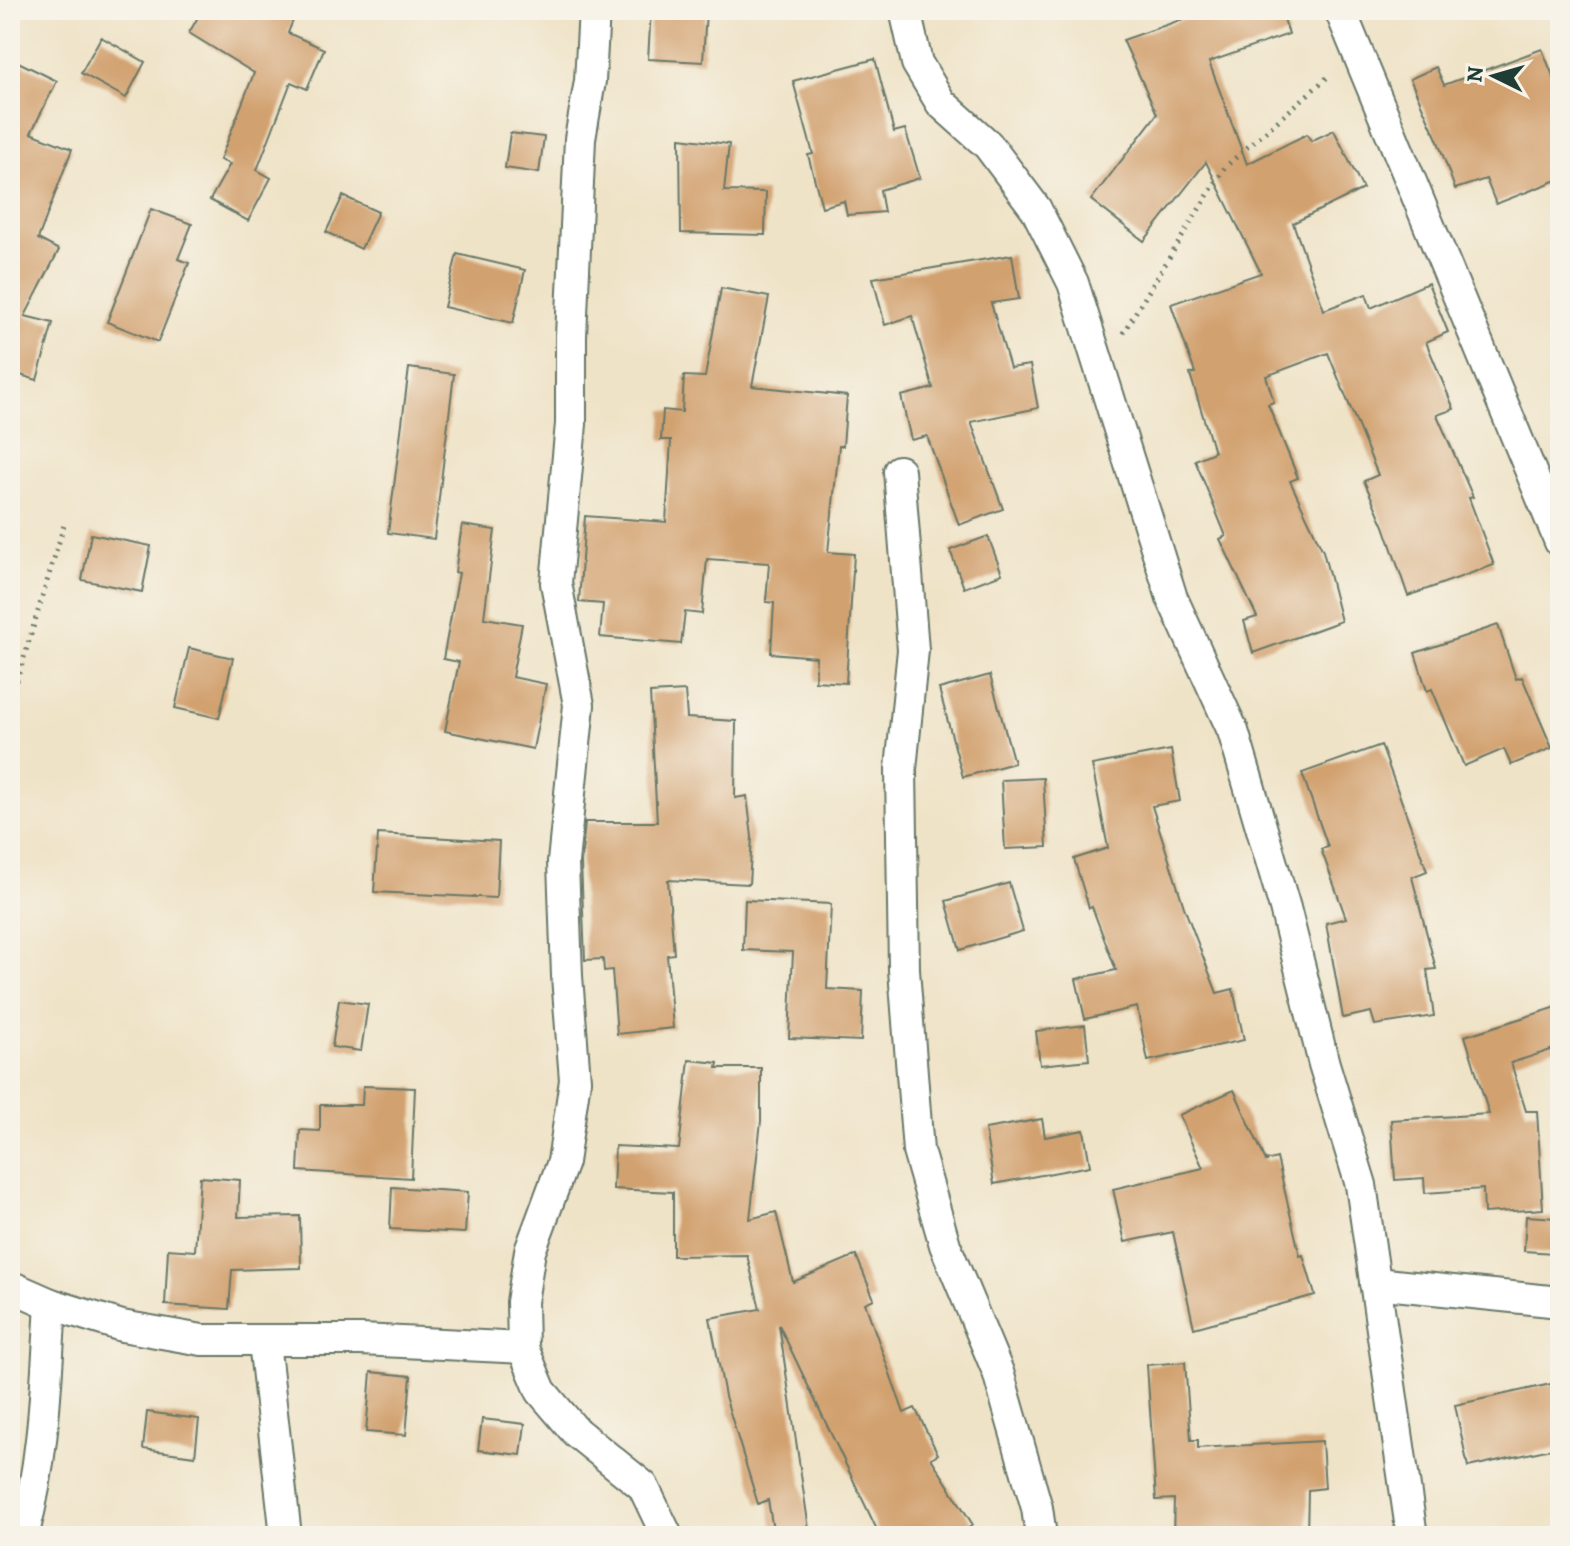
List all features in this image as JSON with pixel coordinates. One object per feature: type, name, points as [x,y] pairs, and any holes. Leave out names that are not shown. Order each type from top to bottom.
[{"type":"street","points":[[594,10],[590,81],[580,139],[571,336],[571,424],[556,583],[579,705],[563,862],[575,1080],[563,1162],[530,1251],[522,1302],[523,1348],[541,1391],[576,1432],[643,1486],[667,1536]]},
{"type":"street","points":[[905,10],[917,63],[941,103],[988,145],[1036,209],[1073,283],[1172,598],[1233,731],[1285,908],[1324,1064],[1361,1185],[1412,1536]]},
{"type":"street","points":[[1340,10],[1560,542]]},
{"type":"street","points":[[899,471],[913,650],[901,769],[905,875],[904,970],[918,1151],[945,1245],[998,1372],[1037,1508],[1041,1536]]},
{"type":"street","points":[[1375,1283],[1560,1302]]},
{"type":"street","points":[[10,1286],[51,1304],[122,1326],[202,1340],[361,1340],[523,1348]]},
{"type":"street","points":[[23,1536],[34,1496],[51,1304]]},
{"type":"street","points":[[264,1342],[286,1536]]},
{"type":"path","points":[[1122,334],[1225,167],[1358,50]]},
{"type":"path","points":[[10,704],[64,525]]},
{"type":"building","points":[[202,10],[297,10],[288,33],[324,49],[307,89],[291,82],[257,170],[271,178],[248,221],[210,200],[230,164],[220,160],[254,73],[189,33]]},
{"type":"building","points":[[651,10],[706,10],[703,62],[648,59]]},
{"type":"building","points":[[1209,10],[1281,10],[1289,34],[1209,62],[1247,164],[1307,134],[1311,141],[1334,130],[1363,189],[1293,223],[1324,310],[1366,294],[1371,308],[1428,283],[1448,332],[1426,342],[1454,409],[1437,415],[1473,497],[1469,498],[1494,565],[1408,596],[1384,526],[1364,481],[1378,475],[1328,353],[1266,376],[1274,402],[1268,404],[1298,478],[1290,481],[1323,551],[1341,621],[1253,653],[1244,621],[1257,617],[1220,539],[1226,536],[1195,460],[1214,452],[1190,374],[1195,373],[1171,304],[1261,273],[1206,162],[1144,241],[1091,200],[1157,114],[1123,40]]},
{"type":"building","points":[[101,37],[145,62],[126,98],[81,73]]},
{"type":"building","points":[[1542,49],[1560,93],[1560,179],[1496,204],[1486,179],[1455,189],[1410,79],[1436,67],[1444,85]]},
{"type":"building","points":[[10,58],[57,81],[31,133],[72,149],[38,239],[59,250],[25,316],[53,323],[37,380],[10,372]]},
{"type":"building","points":[[875,59],[894,132],[905,129],[920,178],[880,190],[884,212],[847,215],[844,201],[822,207],[808,155],[813,154],[793,81]]},
{"type":"building","points":[[510,133],[544,137],[539,173],[505,168]]},
{"type":"building","points":[[680,138],[729,144],[724,191],[766,192],[765,235],[681,233]]},
{"type":"building","points":[[343,196],[378,212],[361,249],[326,232]]},
{"type":"building","points":[[151,209],[192,224],[178,259],[189,263],[158,342],[107,322]]},
{"type":"building","points":[[457,254],[525,270],[513,323],[444,307]]},
{"type":"building","points":[[1012,255],[1019,299],[991,303],[1010,368],[1030,365],[1038,408],[971,422],[1003,509],[959,525],[927,436],[911,440],[901,396],[933,388],[912,316],[885,325],[873,278]]},
{"type":"building","points":[[721,288],[769,297],[752,386],[847,396],[828,552],[854,554],[846,683],[815,681],[816,657],[771,653],[774,603],[766,602],[769,563],[707,559],[702,614],[685,612],[681,644],[600,637],[603,604],[579,602],[585,516],[666,522],[671,440],[661,440],[663,410],[682,412],[684,376],[705,377]]},
{"type":"building","points":[[409,368],[454,374],[434,539],[388,533]]},
{"type":"building","points":[[462,525],[495,530],[484,618],[522,624],[512,677],[546,684],[533,749],[445,731],[459,662],[443,659],[459,573],[455,572]]},
{"type":"building","points":[[91,534],[151,546],[142,592],[82,580]]},
{"type":"building","points":[[988,536],[1002,574],[964,588],[950,550]]},
{"type":"building","points":[[1498,625],[1516,679],[1522,677],[1552,748],[1511,765],[1504,749],[1464,766],[1432,689],[1427,691],[1415,653]]},
{"type":"building","points":[[189,648],[233,658],[219,718],[175,708]]},
{"type":"building","points":[[990,675],[1014,763],[963,777],[939,689]]},
{"type":"building","points":[[685,691],[687,718],[736,721],[735,798],[747,796],[752,837],[749,884],[668,880],[674,954],[667,955],[673,1028],[617,1034],[612,970],[604,971],[603,959],[585,960],[581,863],[585,822],[657,822],[650,693]]},
{"type":"building","points":[[1381,745],[1427,871],[1412,877],[1436,969],[1427,970],[1434,1016],[1375,1025],[1371,1012],[1343,1018],[1326,923],[1346,918],[1321,849],[1328,847],[1302,773]]},
{"type":"building","points":[[1171,750],[1180,801],[1152,806],[1184,907],[1217,993],[1233,989],[1244,1040],[1148,1061],[1137,1007],[1085,1019],[1076,979],[1116,970],[1092,907],[1089,908],[1074,859],[1108,848],[1092,765]]},
{"type":"building","points":[[1043,778],[1047,847],[1005,849],[1001,780]]},
{"type":"building","points":[[378,834],[499,841],[496,898],[374,892]]},
{"type":"building","points":[[1009,883],[1023,931],[960,950],[946,901]]},
{"type":"building","points":[[745,900],[831,904],[827,989],[863,991],[861,1041],[789,1038],[793,952],[743,950]]},
{"type":"building","points":[[339,1000],[368,1004],[361,1051],[332,1047]]},
{"type":"building","points":[[1560,1006],[1560,1047],[1511,1063],[1526,1111],[1537,1111],[1543,1209],[1484,1213],[1483,1189],[1425,1193],[1424,1178],[1395,1180],[1391,1120],[1489,1114],[1465,1036]]},
{"type":"building","points":[[1085,1025],[1089,1060],[1040,1065],[1036,1031]]},
{"type":"building","points":[[689,1060],[718,1063],[717,1068],[761,1068],[761,1121],[750,1219],[776,1212],[793,1282],[856,1255],[874,1299],[865,1303],[904,1413],[915,1408],[938,1454],[931,1458],[973,1525],[956,1536],[880,1536],[779,1325],[810,1536],[774,1536],[768,1500],[758,1504],[725,1396],[710,1318],[760,1309],[747,1255],[673,1256],[673,1192],[613,1189],[615,1146],[679,1149]]},
{"type":"building","points":[[363,1086],[415,1088],[411,1178],[298,1171],[300,1130],[320,1131],[320,1105],[362,1105]]},
{"type":"building","points":[[1234,1090],[1266,1161],[1277,1158],[1300,1256],[1303,1255],[1315,1295],[1194,1328],[1173,1232],[1125,1242],[1113,1189],[1203,1168],[1179,1115]]},
{"type":"building","points":[[1042,1119],[1045,1137],[1084,1130],[1090,1166],[994,1184],[985,1129]]},
{"type":"building","points":[[200,1177],[240,1180],[238,1217],[300,1216],[301,1268],[232,1270],[229,1309],[165,1305],[168,1249],[195,1251]]},
{"type":"building","points":[[392,1187],[468,1192],[465,1233],[390,1229]]},
{"type":"building","points":[[1526,1216],[1556,1218],[1554,1253],[1524,1251]]},
{"type":"building","points":[[1185,1362],[1191,1440],[1198,1440],[1198,1448],[1322,1441],[1325,1488],[1308,1490],[1307,1536],[1173,1536],[1174,1499],[1156,1500],[1147,1365]]},
{"type":"building","points":[[371,1372],[411,1376],[406,1435],[366,1432]]},
{"type":"building","points":[[1560,1382],[1560,1447],[1468,1467],[1455,1405]]},
{"type":"building","points":[[147,1412],[199,1419],[195,1456],[143,1449]]},
{"type":"building","points":[[482,1419],[525,1424],[521,1455],[478,1450]]}]
